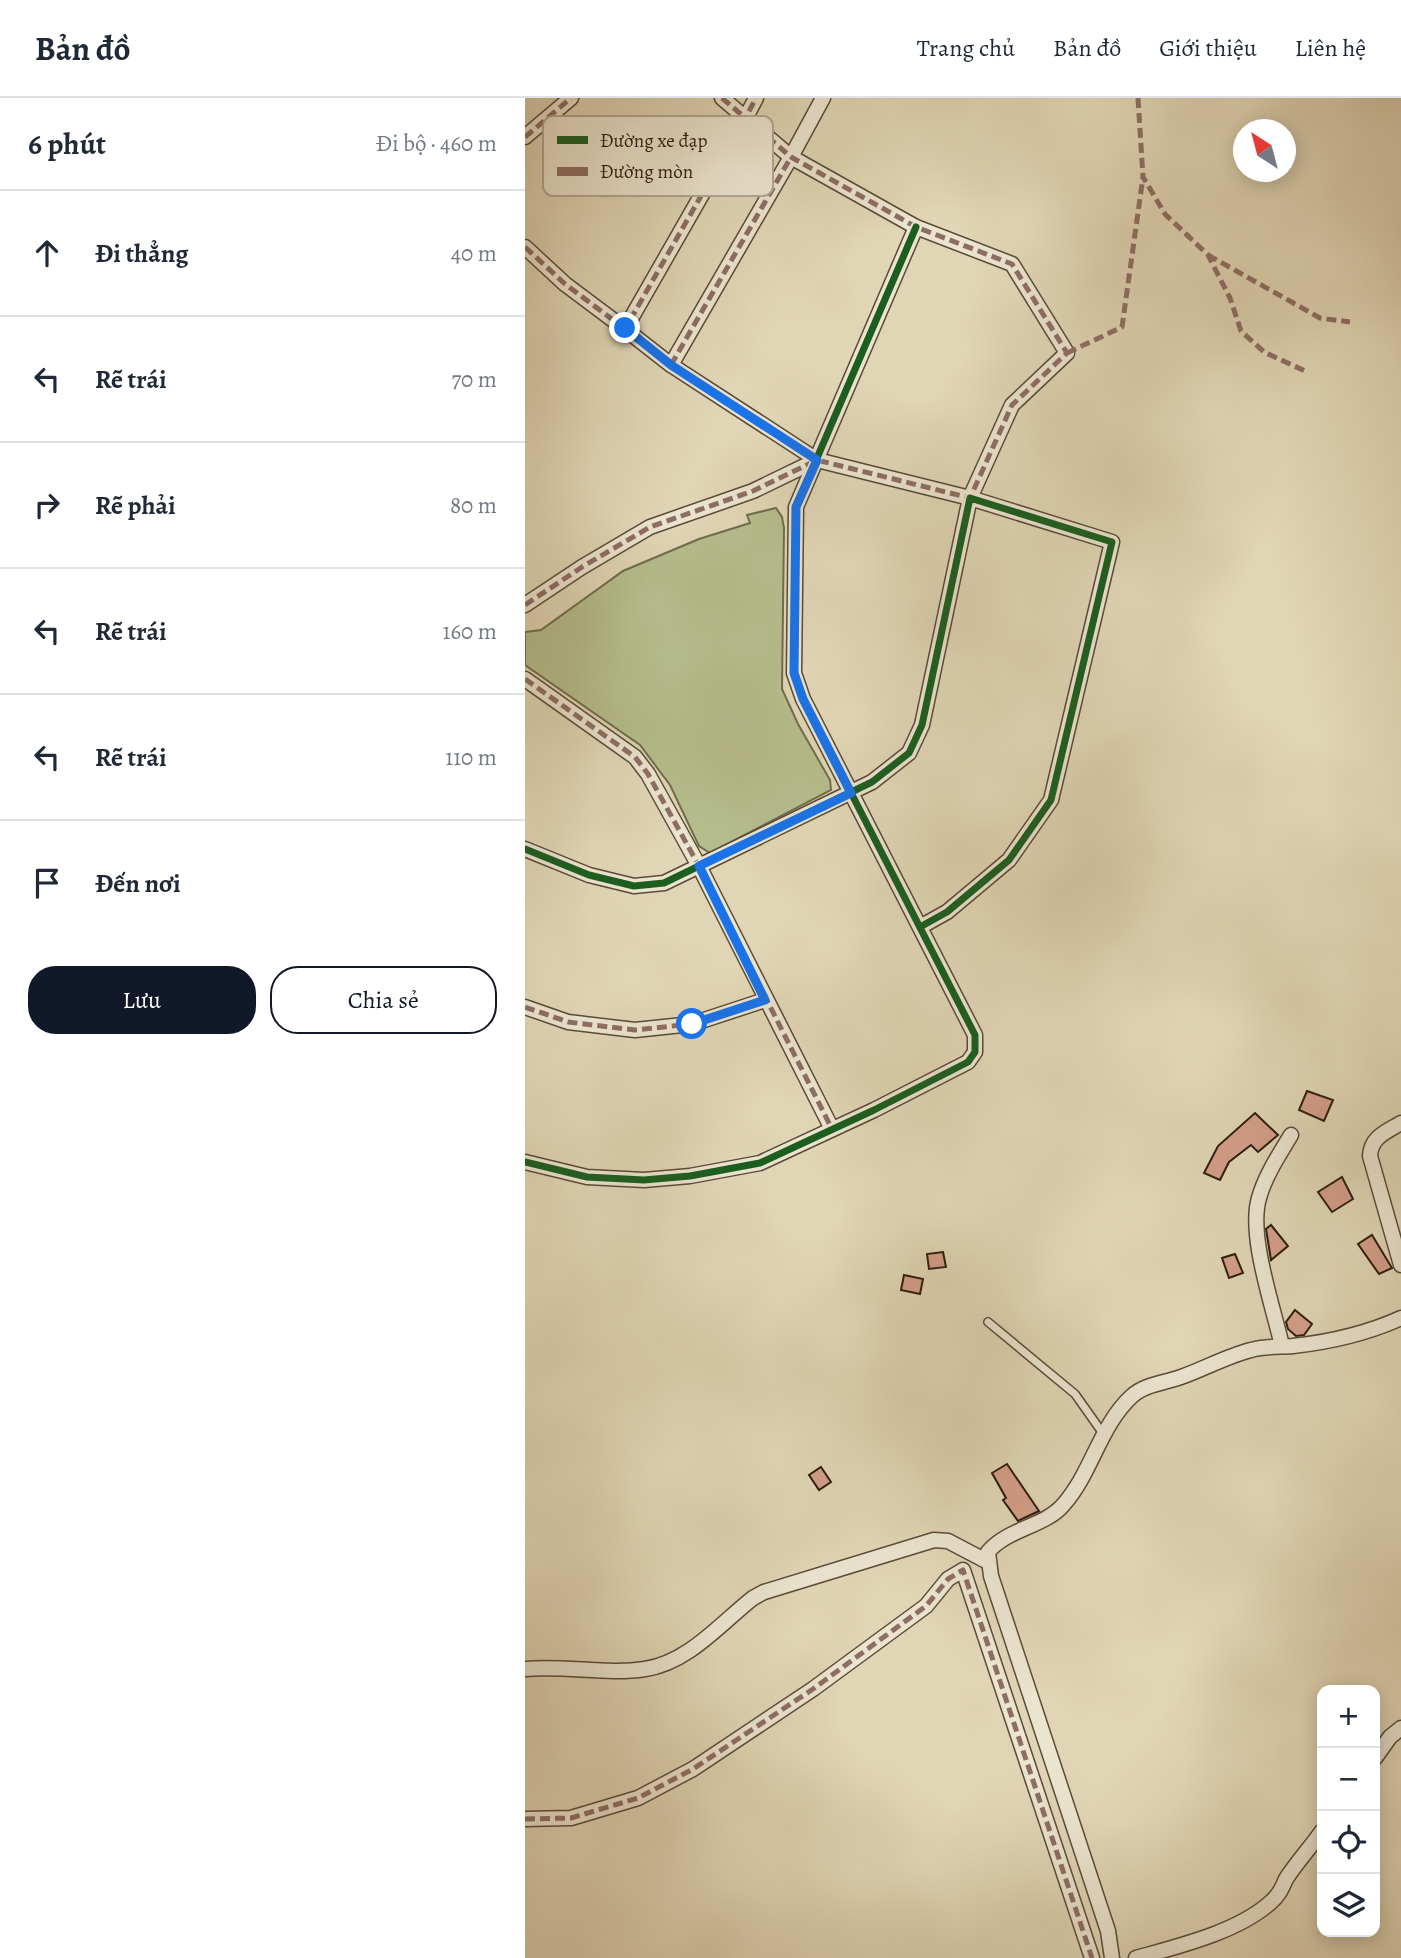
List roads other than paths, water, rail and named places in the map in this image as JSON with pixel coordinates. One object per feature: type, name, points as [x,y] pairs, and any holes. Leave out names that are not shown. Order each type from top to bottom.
[{"type":"street","points":[[550,116],[571,98]]},
{"type":"street","points":[[722,98],[741,116]]},
{"type":"street","points":[[746,116],[756,98]]},
{"type":"street","points":[[773,189],[823,98]]},
{"type":"street","points":[[525,137],[543,122]]},
{"type":"street","points":[[525,849],[589,875],[634,886],[664,883],[872,782],[909,753],[922,725],[970,498],[1012,405],[1067,353],[1011,264],[916,227],[791,158],[773,143]]},
{"type":"street","points":[[625,328],[700,196]]},
{"type":"street","points":[[671,365],[769,196]]},
{"type":"street","points":[[525,1162],[587,1177],[644,1180],[690,1177],[760,1163],[968,1062],[975,1052],[975,1035],[803,699],[794,673],[796,507],[916,227]]},
{"type":"street","points":[[525,247],[565,284],[671,365],[817,460],[970,498],[1112,542],[1051,800],[1009,860],[947,912],[920,927]]},
{"type":"street","points":[[525,605],[650,527],[753,491],[817,460]]},
{"type":"street","points":[[525,679],[635,757],[648,774],[699,866],[832,1129]]},
{"type":"street","points":[[525,1006],[568,1022],[635,1030],[692,1024],[765,1000]]},
{"type":"street","points":[[1401,1123],[1373,1142],[1370,1156],[1401,1265]]},
{"type":"street","points":[[1282,1346],[1255,1220],[1259,1195],[1291,1135]]},
{"type":"street","points":[[1112,1958],[1108,1931],[988,1562],[988,1552],[994,1544],[1063,1506],[1089,1466],[1121,1407],[1135,1393],[1251,1350],[1330,1340],[1382,1327],[1401,1318]]},
{"type":"street","points":[[525,1669],[563,1667],[634,1671],[660,1665],[691,1649],[764,1592],[934,1540],[948,1541],[988,1562]]},
{"type":"street","points":[[525,1819],[571,1818],[638,1798],[693,1769],[813,1689],[926,1606],[948,1578],[964,1570],[1091,1958]]},
{"type":"street","points":[[1380,1751],[1401,1728]]},
{"type":"street","points":[[1136,1958],[1178,1946],[1251,1916],[1272,1902],[1317,1838]]},
{"type":"lane","points":[[988,1322],[1075,1394],[1104,1435]]}]
